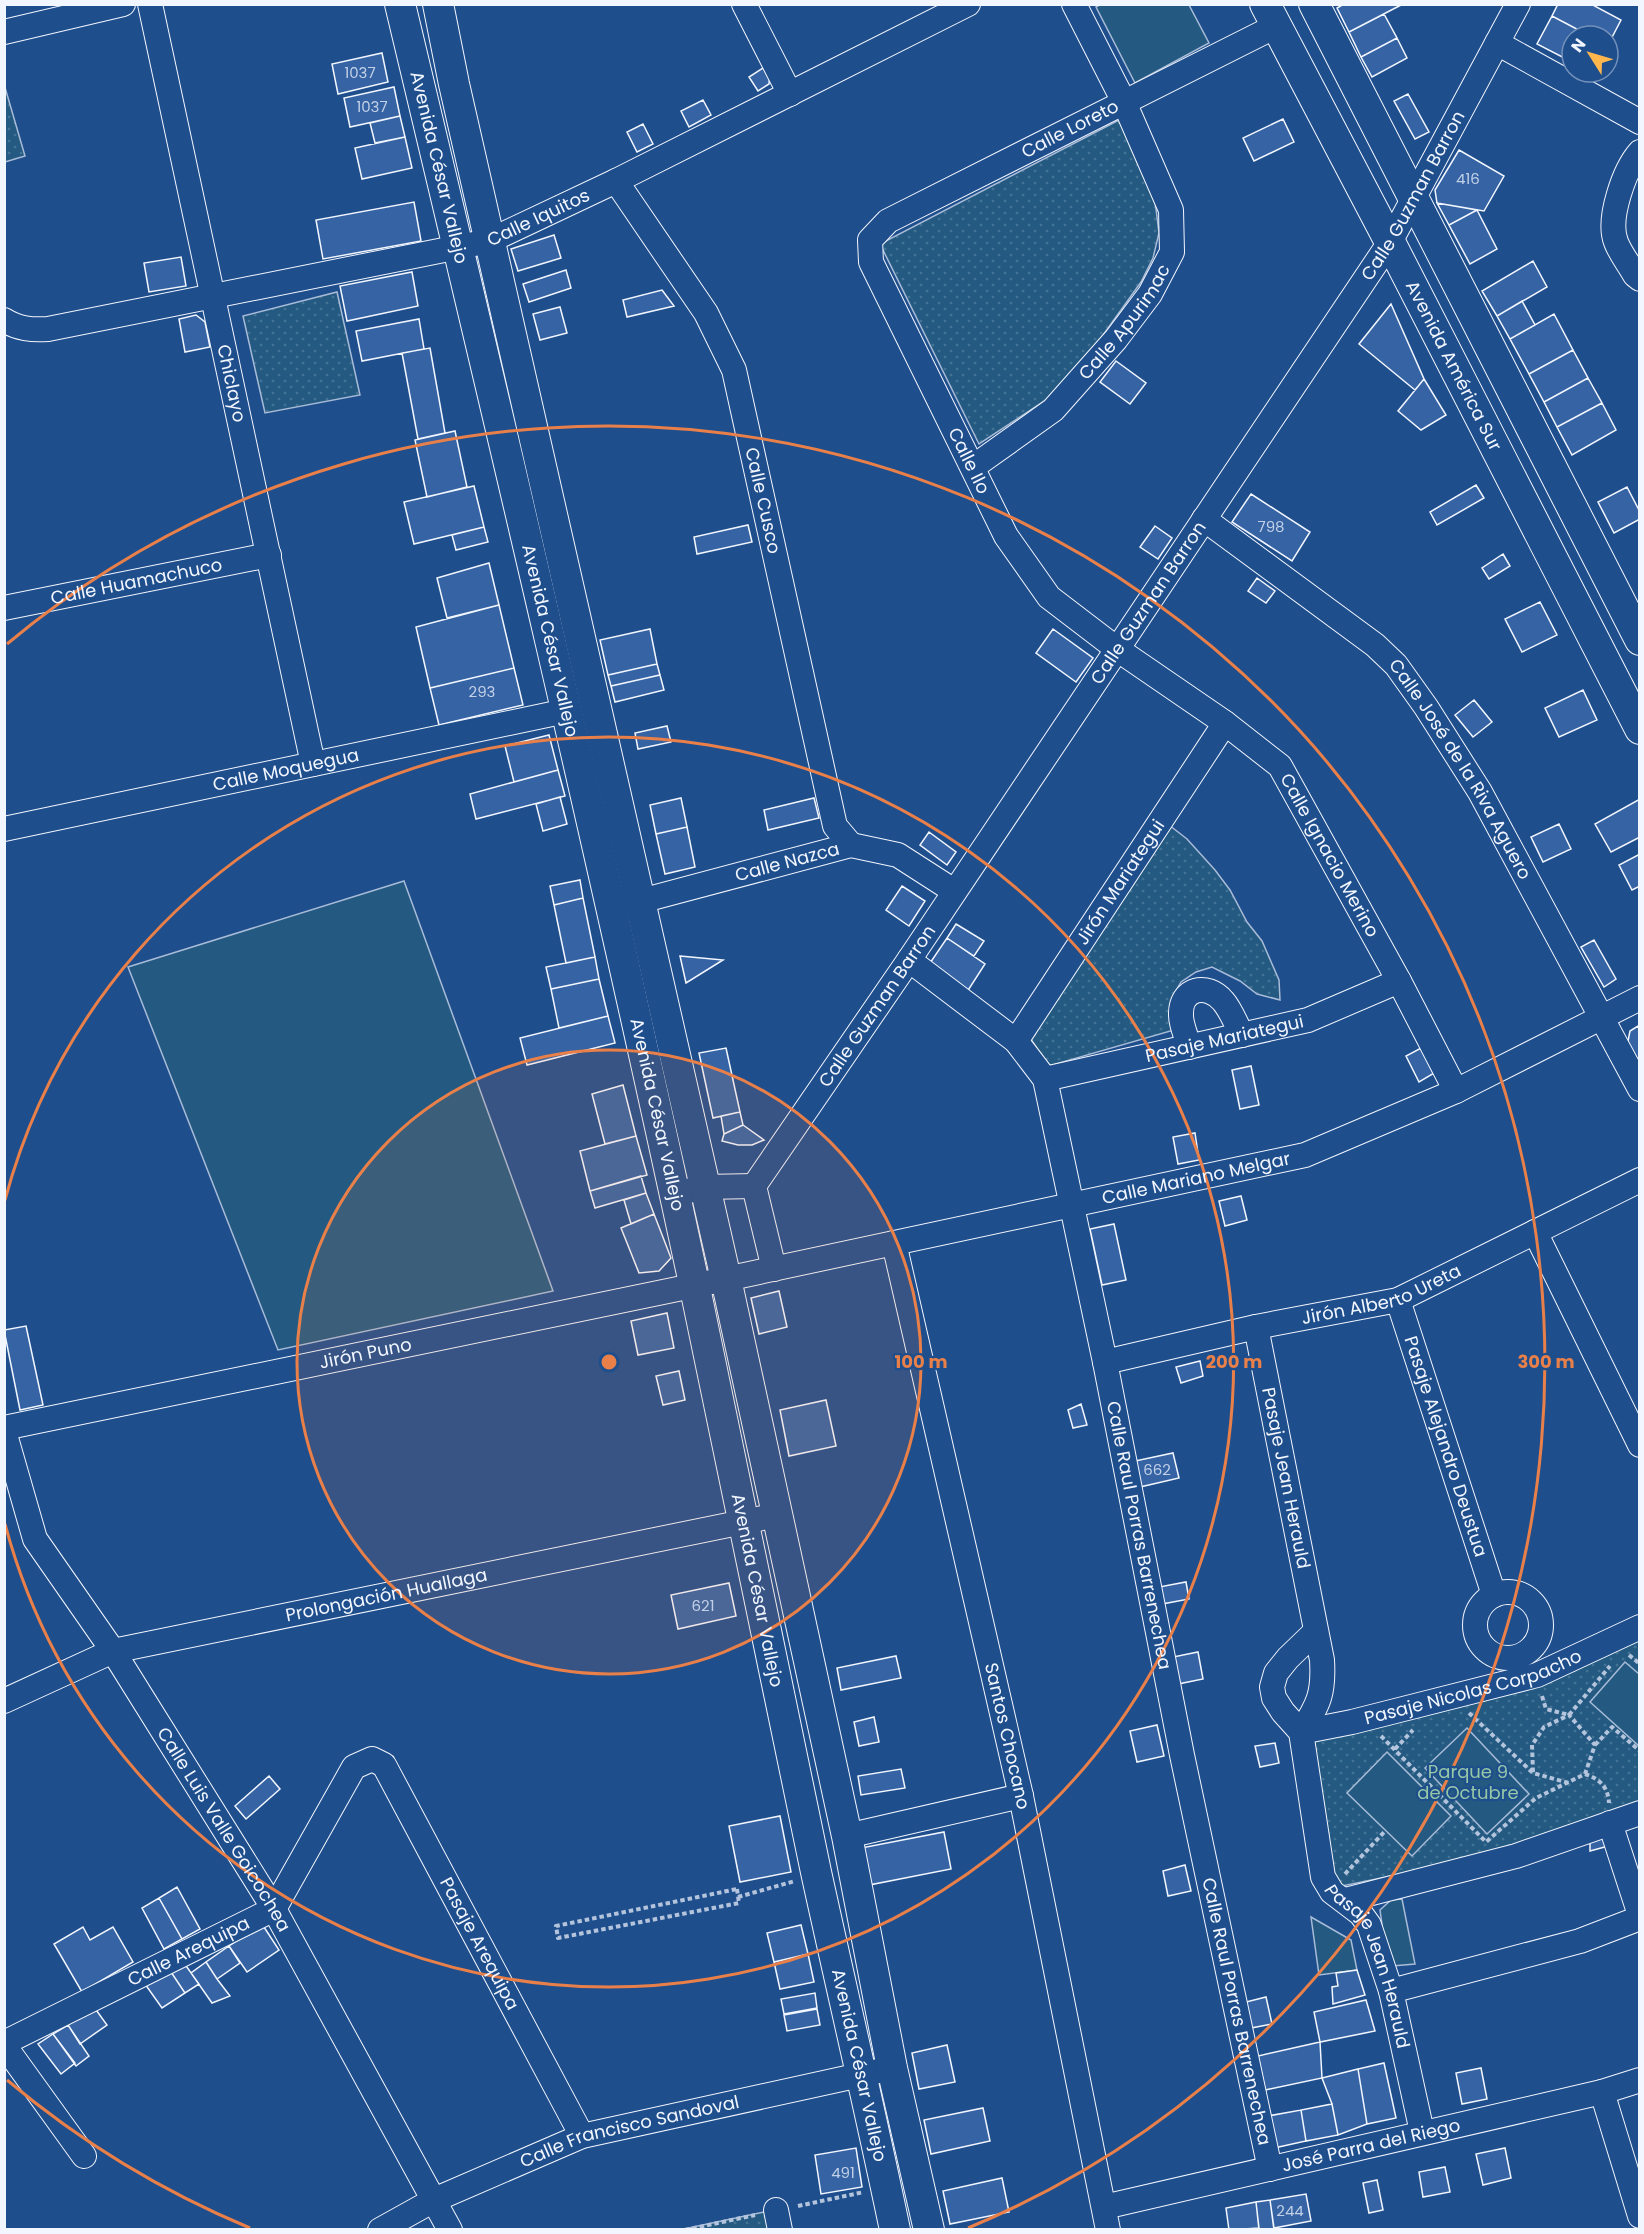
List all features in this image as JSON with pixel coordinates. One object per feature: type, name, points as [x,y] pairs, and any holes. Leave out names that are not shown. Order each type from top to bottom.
[{"type":"main road","name":"Avenida César Vallejo","points":[[400,4],[459,248],[566,646],[566,711],[625,905],[705,1187],[847,1836],[892,2068],[930,2229]]},
{"type":"main road","name":"Avenida César Vallejo","points":[[438,4],[489,241],[566,646],[625,905],[674,1194],[816,1875],[863,2074],[895,2229]]},
{"type":"main road","points":[[1314,4],[1640,640]]},
{"type":"main road","name":"Avenida América Sur","points":[[1270,15],[1640,729]]},
{"type":"street","points":[[4,32],[123,4]]},
{"type":"street","name":"Chiclayo","points":[[150,4],[314,764]]},
{"type":"street","points":[[744,4],[790,94]]},
{"type":"street","name":"Calle Iquitos","points":[[4,320],[13,326],[31,330],[48,329],[489,241],[616,181],[968,4]]},
{"type":"street","name":"Calle Apurimac","points":[[973,467],[1053,410],[1116,339],[1150,294],[1172,252],[1171,210],[1124,102],[1074,4]]},
{"type":"street","name":"Calle Guzman Barron","points":[[754,1186],[909,960],[1389,242],[1518,4]]},
{"type":"street","name":"Calle Loreto","points":[[870,240],[888,221],[1124,102],[1270,15]]},
{"type":"street","points":[[1497,43],[1640,122]]},
{"type":"street","points":[[1640,152],[1620,186],[1615,216],[1615,240],[1635,275],[1640,279]]},
{"type":"street","name":"Calle Cusco","points":[[616,181],[705,313],[734,370],[835,826],[851,845]]},
{"type":"street","name":"Calle Ilo","points":[[870,240],[871,262],[1006,536],[1049,597],[1117,649]]},
{"type":"street","name":"Calle José de la Riva Aguero","points":[[1204,519],[1376,645],[1396,665],[1426,707],[1480,792],[1640,1089]]},
{"type":"street","name":"Calle Huamachuco","points":[[4,608],[269,555]]},
{"type":"street","name":"Calle Ignacio Merino","points":[[1117,649],[1225,723],[1280,766],[1399,981],[1456,1090]]},
{"type":"street","name":"Calle Moquegua","points":[[4,829],[566,711]]},
{"type":"street","name":"Jirón Mariategui","points":[[1016,1041],[1225,723]]},
{"type":"street","name":"Calle Nazca","points":[[625,905],[851,845],[898,855],[954,891]]},
{"type":"street","name":"Calle Raul Porras Barrenechea","points":[[909,960],[1016,1041],[1045,1079],[1105,1362],[1182,1755],[1270,2169]]},
{"type":"street","name":"Pasaje Mariategui","points":[[1045,1079],[1308,1020],[1399,981]]},
{"type":"street","points":[[1190,1047],[1181,1017],[1182,1008],[1185,1000],[1193,991],[1202,988],[1210,990],[1225,1002],[1242,1035]]},
{"type":"street","name":"Calle Mariano Melgar","points":[[726,1279],[1305,1155],[1456,1090],[1640,998]]},
{"type":"street","name":"Jirón Alberto Ureta","points":[[1105,1362],[1256,1326],[1398,1300],[1640,1180]]},
{"type":"street","points":[[674,1194],[705,1187],[754,1186],[774,1269]]},
{"type":"street","points":[[1535,1232],[1640,1444]]},
{"type":"street","name":"Santos Chocano","points":[[894,1243],[1021,1796],[1106,2218]]},
{"type":"street","name":"Jirón Puno","points":[[4,1430],[726,1279]]},
{"type":"street","name":"Pasaje Alejandro Deustua","points":[[1398,1300],[1494,1595]]},
{"type":"street","name":"Pasaje Jean Herauld","points":[[1256,1326],[1322,1660],[1322,1687],[1318,1706],[1301,1732],[1323,1877],[1332,1892],[1361,1914],[1369,1926],[1391,1991],[1422,2132]]},
{"type":"street","name":"Calle Luis Valle Goicochea","points":[[4,1430],[35,1539],[113,1651],[274,1910],[450,2229]]},
{"type":"street","name":"Prolongación Huallaga","points":[[4,1701],[113,1651],[777,1515]]},
{"type":"street","points":[[1301,1732],[1283,1712],[1274,1698],[1272,1687],[1276,1673],[1288,1658],[1316,1632]]},
{"type":"street","name":"Pasaje Nicolas Corpacho","points":[[1301,1732],[1352,1722],[1537,1675],[1636,1637]]},
{"type":"street","name":"Pasaje Arequipa","points":[[274,1910],[354,1767],[372,1758],[384,1765],[582,2136]]},
{"type":"street","points":[[847,1836],[1021,1796]]},
{"type":"street","points":[[1344,1900],[1516,1856],[1640,1813]]},
{"type":"street","points":[[1391,1991],[1580,1941],[1640,1917],[1610,1823]]},
{"type":"street","name":"Calle Arequipa","points":[[4,2044],[274,1910]]},
{"type":"street","points":[[4,2044],[84,2156]]},
{"type":"street","name":"Calle Francisco Sandoval","points":[[380,2229],[434,2200],[582,2136],[892,2068]]},
{"type":"street","name":"José Parra del Riego","points":[[1106,2218],[1270,2169],[1602,2092],[1640,2080]]},
{"type":"street","points":[[1602,2092],[1640,2216]]},
{"type":"path","points":[[1629,1654],[1636,1637]]},
{"type":"path","points":[[1622,1652],[1629,1654],[1640,1664]]},
{"type":"path","points":[[1533,1773],[1532,1745],[1544,1727],[1569,1715],[1614,1661]]},
{"type":"path","points":[[1537,1675],[1546,1709],[1569,1715],[1594,1745]]},
{"type":"path","points":[[1461,1706],[1533,1773],[1569,1783]]},
{"type":"path","points":[[1395,1749],[1419,1724]]},
{"type":"path","points":[[1379,1733],[1486,1842],[1536,1798],[1585,1774],[1594,1745],[1612,1727],[1640,1751]]},
{"type":"path","points":[[1585,1774],[1598,1779],[1608,1793],[1610,1823]]},
{"type":"path","points":[[1344,1900],[1337,1883],[1385,1831]]},
{"type":"path","points":[[738,1897],[816,1875]]},
{"type":"path","points":[[737,1889],[738,1897],[739,1903],[558,1938],[556,1926],[737,1889]]},
{"type":"green space","points":[[1101,4],[1189,5],[1209,43],[1135,83],[1096,7]]},
{"type":"green space","points":[[4,84],[25,156],[5,162],[4,162]]},
{"type":"green space","points":[[1119,120],[1155,201],[1159,233],[1153,258],[1141,282],[1101,338],[1049,398],[979,444],[880,244]]},
{"type":"green space","points":[[337,292],[360,395],[265,413],[243,316]]},
{"type":"green space","points":[[1169,825],[1187,839],[1230,890],[1247,922],[1262,941],[1279,980],[1280,1000],[1257,994],[1240,981],[1212,967],[1196,972],[1181,982],[1173,996],[1176,1014],[1174,1030],[1049,1066],[1026,1032]]},
{"type":"green space","points":[[404,881],[553,1291],[278,1350],[128,967]]},
{"type":"green space","name":"Parque 9 de Octubre","points":[[1639,1637],[1639,1806],[1485,1857],[1337,1887],[1330,1874],[1310,1741],[1527,1690]]},
{"type":"green space","points":[[1625,1662],[1639,1674],[1639,1746],[1590,1702]]},
{"type":"green space","points":[[1467,1728],[1529,1794],[1487,1834],[1425,1768]]},
{"type":"green space","points":[[1387,1752],[1451,1816],[1412,1856],[1347,1793]]},
{"type":"green space","points":[[1402,1899],[1415,1964],[1392,1966],[1387,1961],[1380,1910],[1391,1900]]},
{"type":"green space","points":[[1311,1917],[1351,1940],[1357,1970],[1319,1975]]},
{"type":"green space","points":[[769,2211],[773,2230],[679,2230]]},
{"type":"building","points":[[1344,4],[1403,4],[1349,32],[1337,8]]},
{"type":"building","points":[[1558,4],[1591,4],[1621,20],[1619,24],[1567,24],[1552,16]]},
{"type":"building","points":[[1384,14],[1397,38],[1361,57],[1349,32]]},
{"type":"building","points":[[1552,16],[1567,24],[1560,24],[1560,56],[1537,44]]},
{"type":"building","points":[[1397,38],[1407,58],[1372,77],[1361,57]]},
{"type":"building","points":[[382,53],[388,82],[338,94],[332,64]]},
{"type":"building","points":[[766,66],[770,72],[769,84],[758,91],[749,77]]},
{"type":"building","points":[[394,87],[400,116],[350,127],[344,98]]},
{"type":"building","points":[[1408,94],[1429,132],[1415,139],[1394,101]]},
{"type":"building","points":[[703,100],[711,115],[689,127],[681,111]]},
{"type":"building","points":[[400,116],[405,137],[375,143],[370,123]]},
{"type":"building","points":[[1283,119],[1294,142],[1254,161],[1243,138]]},
{"type":"building","points":[[643,124],[653,144],[637,152],[627,132]]},
{"type":"building","points":[[405,137],[412,168],[362,179],[355,148]]},
{"type":"building","points":[[1459,150],[1504,176],[1484,211],[1437,203],[1435,190]]},
{"type":"building","points":[[414,202],[421,241],[323,259],[316,220]]},
{"type":"building","points":[[1437,203],[1477,210],[1449,225]]},
{"type":"building","points":[[1477,210],[1497,249],[1470,264],[1449,225]]},
{"type":"building","points":[[554,235],[561,258],[518,271],[511,249]]},
{"type":"building","points":[[181,257],[186,286],[149,292],[144,263]]},
{"type":"building","points":[[1533,261],[1547,287],[1497,316],[1482,291]]},
{"type":"building","points":[[566,270],[571,288],[529,302],[523,284]]},
{"type":"building","points":[[412,272],[418,306],[347,321],[340,286]]},
{"type":"building","points":[[662,290],[674,306],[627,317],[623,300]]},
{"type":"building","points":[[1522,301],[1535,325],[1510,339],[1497,316]]},
{"type":"building","points":[[1391,304],[1424,379],[1415,390],[1359,344]]},
{"type":"building","points":[[560,307],[567,333],[540,340],[533,314]]},
{"type":"building","points":[[1554,314],[1573,350],[1529,374],[1510,339]]},
{"type":"building","points":[[196,315],[205,322],[210,347],[185,352],[179,319]]},
{"type":"building","points":[[419,319],[424,349],[362,361],[356,331]]},
{"type":"building","points":[[430,348],[445,433],[418,439],[402,353]]},
{"type":"building","points":[[1573,350],[1588,378],[1544,402],[1529,374]]},
{"type":"building","points":[[1116,361],[1146,383],[1130,404],[1100,382]]},
{"type":"building","points":[[1588,378],[1602,403],[1557,427],[1544,402]]},
{"type":"building","points":[[1424,379],[1446,415],[1421,430],[1398,411]]},
{"type":"building","points":[[1602,403],[1616,430],[1572,455],[1557,427]]},
{"type":"building","points":[[455,431],[467,487],[427,497],[415,440]]},
{"type":"building","points":[[1476,485],[1484,498],[1437,525],[1430,512]]},
{"type":"building","points":[[474,486],[484,527],[414,544],[404,502]]},
{"type":"building","points":[[1627,487],[1640,512],[1640,519],[1614,533],[1598,502]]},
{"type":"building","points":[[1251,494],[1310,532],[1292,561],[1232,522]]},
{"type":"building","points":[[748,525],[752,542],[697,554],[694,537]]},
{"type":"building","points":[[1155,526],[1172,538],[1158,559],[1140,547]]},
{"type":"building","points":[[484,527],[488,542],[456,550],[452,535]]},
{"type":"building","points":[[1503,554],[1510,566],[1489,579],[1482,568]]},
{"type":"building","points":[[489,563],[499,605],[447,618],[437,578]]},
{"type":"building","points":[[1257,578],[1275,591],[1266,603],[1248,591]]},
{"type":"building","points":[[1540,602],[1557,635],[1522,652],[1505,619]]},
{"type":"building","points":[[499,605],[514,668],[430,688],[416,627]]},
{"type":"building","points":[[650,629],[657,664],[608,675],[600,640]]},
{"type":"building","points":[[1053,629],[1093,658],[1076,682],[1036,653]]},
{"type":"building","points":[[657,664],[660,675],[611,686],[608,675]]},
{"type":"building","points":[[514,668],[523,705],[439,725],[430,688]]},
{"type":"building","points":[[660,675],[664,690],[615,702],[611,686]]},
{"type":"building","points":[[1583,690],[1597,720],[1559,737],[1545,708]]},
{"type":"building","points":[[1474,700],[1492,722],[1473,737],[1455,715]]},
{"type":"building","points":[[667,726],[671,742],[638,749],[635,733]]},
{"type":"building","points":[[549,735],[558,770],[514,782],[505,746]]},
{"type":"building","points":[[558,770],[565,796],[476,819],[470,794]]},
{"type":"building","points":[[560,797],[567,824],[543,831],[536,804]]},
{"type":"building","points":[[681,798],[687,827],[656,834],[650,805]]},
{"type":"building","points":[[814,798],[819,818],[768,830],[764,810]]},
{"type":"building","points":[[1640,799],[1640,837],[1611,852],[1595,824]]},
{"type":"building","points":[[1559,824],[1571,849],[1543,862],[1531,837]]},
{"type":"building","points":[[687,827],[695,867],[665,874],[656,834]]},
{"type":"building","points":[[929,832],[956,852],[947,865],[920,845]]},
{"type":"building","points":[[1640,854],[1640,886],[1632,890],[1619,865]]},
{"type":"building","points":[[580,880],[583,898],[554,905],[550,886]]},
{"type":"building","points":[[902,886],[925,901],[909,926],[886,910]]},
{"type":"building","points":[[583,898],[595,957],[566,963],[554,905]]},
{"type":"building","points":[[956,924],[984,941],[974,956],[947,938]]},
{"type":"building","points":[[947,938],[985,964],[967,992],[928,966]]},
{"type":"building","points":[[1594,940],[1616,979],[1604,987],[1581,947]]},
{"type":"building","points":[[680,956],[723,960],[686,983]]},
{"type":"building","points":[[595,957],[599,979],[551,989],[546,967]]},
{"type":"building","points":[[599,979],[608,1016],[559,1028],[551,989]]},
{"type":"building","points":[[608,1016],[615,1043],[527,1065],[520,1038]]},
{"type":"building","points":[[1638,1026],[1640,1029],[1640,1070],[1627,1046],[1630,1031]]},
{"type":"building","points":[[1423,1047],[1436,1072],[1419,1082],[1406,1056]]},
{"type":"building","points":[[726,1048],[740,1112],[713,1118],[699,1053]]},
{"type":"building","points":[[1251,1066],[1259,1105],[1240,1109],[1232,1070]]},
{"type":"building","points":[[623,1085],[636,1136],[605,1144],[592,1094]]},
{"type":"building","points":[[740,1112],[743,1125],[724,1134],[721,1116]]},
{"type":"building","points":[[743,1125],[764,1140],[752,1145],[738,1145],[722,1141],[724,1134]]},
{"type":"building","points":[[1195,1133],[1199,1160],[1178,1164],[1173,1137]]},
{"type":"building","points":[[636,1136],[647,1175],[590,1191],[580,1151]]},
{"type":"building","points":[[641,1176],[646,1193],[595,1208],[590,1191]]},
{"type":"building","points":[[646,1193],[654,1214],[631,1224],[624,1200]]},
{"type":"building","points":[[1241,1196],[1247,1220],[1225,1226],[1219,1201]]},
{"type":"building","points":[[654,1214],[671,1258],[659,1271],[639,1273],[621,1228]]},
{"type":"building","points":[[1114,1224],[1126,1280],[1102,1285],[1090,1229]]},
{"type":"building","points":[[779,1291],[787,1327],[759,1334],[751,1298]]},
{"type":"building","points":[[667,1313],[674,1348],[638,1355],[631,1321]]},
{"type":"building","points":[[26,1326],[43,1405],[20,1410],[4,1330]]},
{"type":"building","points":[[1200,1361],[1203,1376],[1181,1383],[1176,1367]]},
{"type":"building","points":[[679,1371],[685,1400],[663,1405],[656,1376]]},
{"type":"building","points":[[826,1400],[836,1446],[789,1456],[780,1410]]},
{"type":"building","points":[[1081,1404],[1087,1425],[1073,1428],[1068,1410]]},
{"type":"building","points":[[1173,1453],[1179,1478],[1140,1487],[1135,1461]]},
{"type":"building","points":[[1186,1582],[1189,1599],[1162,1604],[1159,1587]]},
{"type":"building","points":[[729,1583],[736,1616],[678,1629],[671,1595]]},
{"type":"building","points":[[1198,1652],[1203,1679],[1178,1684],[1173,1657]]},
{"type":"building","points":[[896,1656],[901,1678],[841,1690],[837,1668]]},
{"type":"building","points":[[874,1717],[879,1742],[859,1746],[854,1722]]},
{"type":"building","points":[[1157,1725],[1164,1756],[1137,1762],[1130,1731]]},
{"type":"building","points":[[1275,1743],[1279,1763],[1260,1767],[1255,1746]]},
{"type":"building","points":[[901,1769],[905,1788],[861,1795],[858,1776]]},
{"type":"building","points":[[269,1776],[280,1789],[246,1819],[235,1806]]},
{"type":"building","points":[[780,1816],[791,1872],[740,1882],[729,1826]]},
{"type":"building","points":[[944,1832],[951,1869],[869,1885],[861,1848]]},
{"type":"building","points":[[1606,1836],[1612,1845],[1590,1851],[1590,1842]]},
{"type":"building","points":[[1185,1865],[1191,1891],[1168,1896],[1163,1871]]},
{"type":"building","points":[[177,1887],[200,1929],[182,1939],[159,1898]]},
{"type":"building","points":[[159,1898],[182,1939],[164,1949],[142,1908]]},
{"type":"building","points":[[262,1924],[279,1950],[247,1972],[229,1946]]},
{"type":"building","points":[[801,1925],[808,1954],[774,1962],[767,1933]]},
{"type":"building","points":[[83,1927],[90,1940],[113,1927],[133,1962],[82,1992],[54,1944]]},
{"type":"building","points":[[229,1946],[240,1963],[217,1979],[206,1962]]},
{"type":"building","points":[[808,1954],[814,1982],[780,1989],[774,1962]]},
{"type":"building","points":[[206,1962],[230,1996],[212,2003],[191,1973]]},
{"type":"building","points":[[184,1963],[199,1984],[185,1993],[171,1972]]},
{"type":"building","points":[[1357,1970],[1365,1995],[1333,2004],[1332,1987],[1338,1986],[1336,1973]]},
{"type":"building","points":[[171,1972],[185,1993],[162,2008],[145,1984]]},
{"type":"building","points":[[815,1993],[817,2008],[784,2014],[781,1999]]},
{"type":"building","points":[[1266,1997],[1272,2024],[1251,2028],[1246,2002]]},
{"type":"building","points":[[1366,2000],[1375,2031],[1320,2042],[1314,2012]]},
{"type":"building","points":[[94,2007],[107,2025],[80,2044],[68,2025]]},
{"type":"building","points":[[817,2009],[820,2025],[787,2031],[784,2015]]},
{"type":"building","points":[[68,2025],[89,2056],[76,2066],[53,2034]]},
{"type":"building","points":[[53,2034],[75,2063],[61,2074],[38,2044]]},
{"type":"building","points":[[1320,2042],[1322,2078],[1265,2090],[1258,2056]]},
{"type":"building","points":[[947,2045],[955,2082],[919,2089],[912,2053]]},
{"type":"building","points":[[1384,2063],[1396,2118],[1367,2124],[1358,2069]]},
{"type":"building","points":[[1481,2068],[1487,2099],[1462,2104],[1456,2073]]},
{"type":"building","points":[[1358,2069],[1367,2124],[1338,2135],[1332,2104],[1322,2078]]},
{"type":"building","points":[[1332,2104],[1338,2135],[1306,2141],[1301,2110]]},
{"type":"building","points":[[983,2108],[990,2141],[931,2154],[924,2120]]},
{"type":"building","points":[[1301,2110],[1306,2141],[1274,2148],[1268,2116]]},
{"type":"building","points":[[856,2148],[862,2187],[821,2194],[815,2155]]},
{"type":"building","points":[[1505,2148],[1511,2178],[1483,2185],[1476,2154]]},
{"type":"building","points":[[1445,2167],[1450,2192],[1423,2197],[1419,2172]]},
{"type":"building","points":[[1002,2178],[1009,2212],[950,2224],[943,2191]]},
{"type":"building","points":[[1377,2180],[1383,2210],[1369,2213],[1363,2183]]},
{"type":"building","points":[[1306,2194],[1311,2221],[1274,2228],[1270,2200]]},
{"type":"building","points":[[1270,2200],[1274,2230],[1259,2230],[1256,2202]]},
{"type":"building","points":[[1256,2202],[1259,2228],[1229,2230],[1226,2208]]}]
